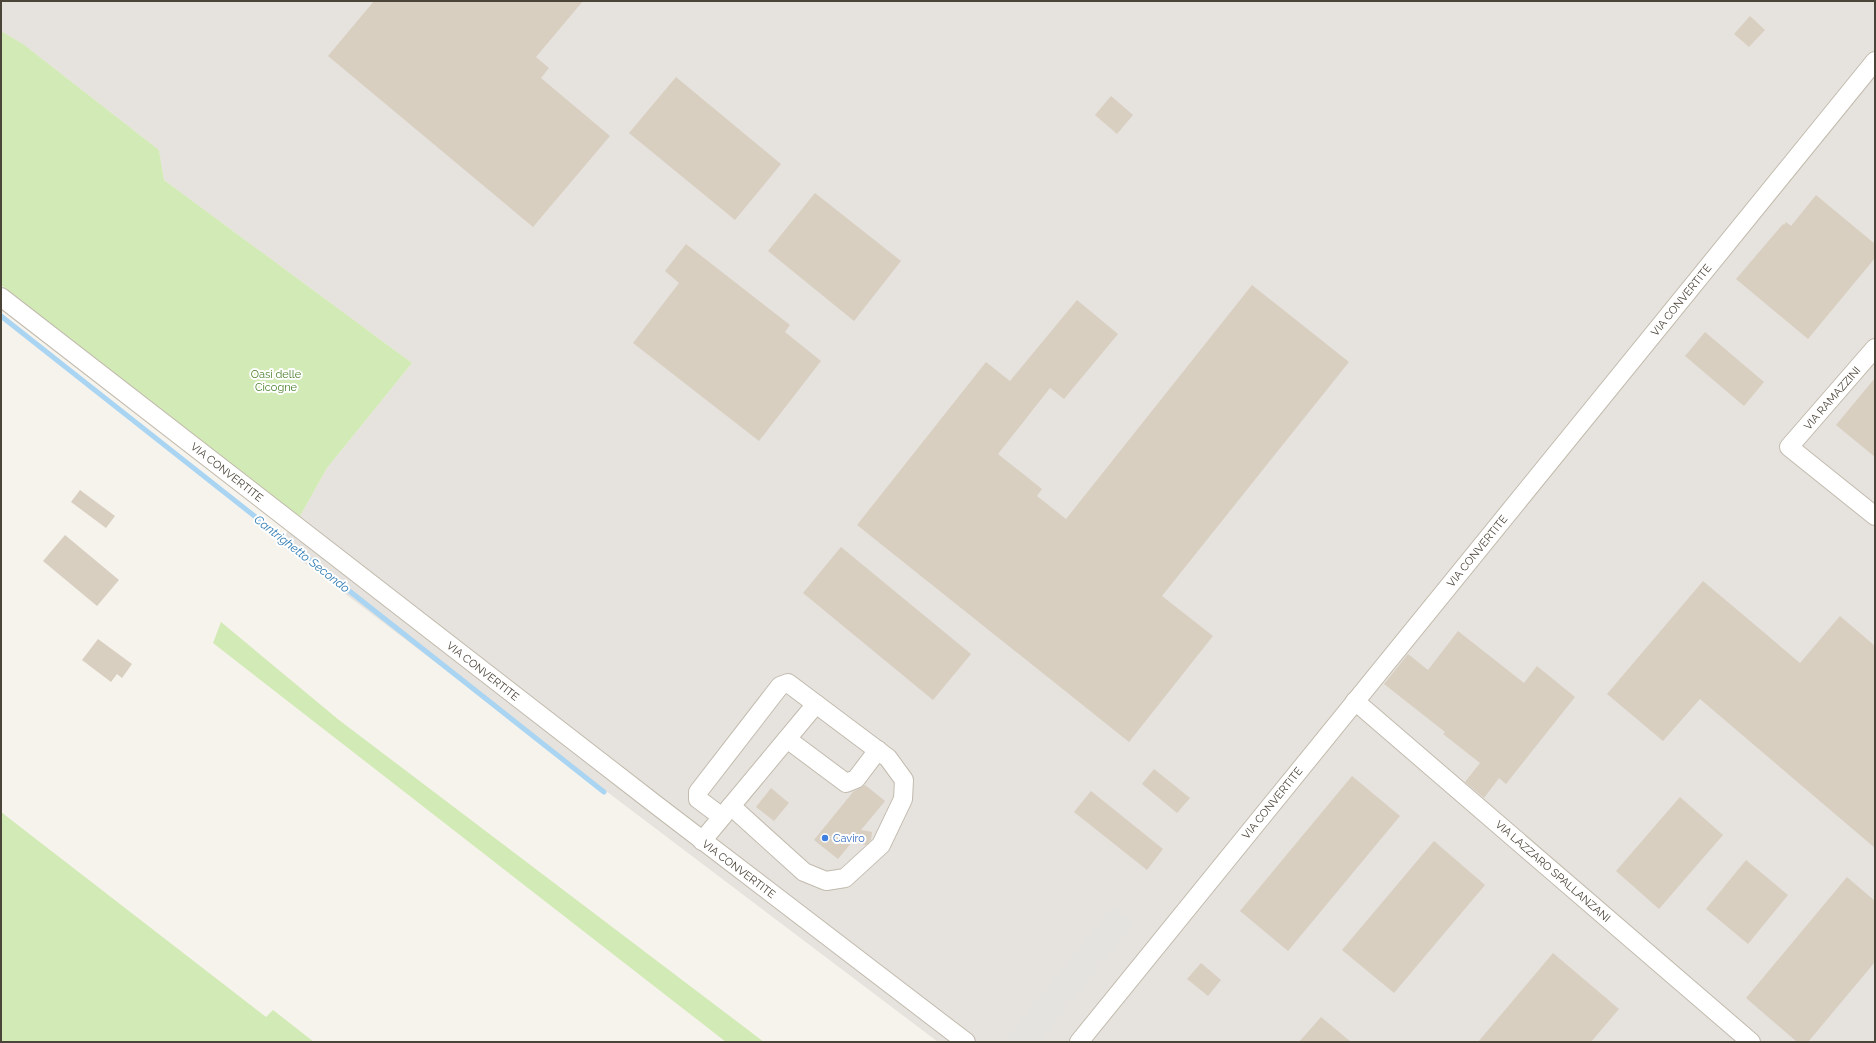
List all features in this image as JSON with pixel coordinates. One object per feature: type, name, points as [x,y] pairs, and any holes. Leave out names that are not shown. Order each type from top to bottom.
[{"type":"street","name":"VIA CONVERTITE","points":[[1078,1042],[1875,61]]},
{"type":"street","name":"VIA CONVERTITE","points":[[1,297],[702,841],[966,1042]]},
{"type":"street","name":"VIA RAMAZZINI","points":[[1875,348],[1789,447],[1875,516]]},
{"type":"street","points":[[788,683],[878,750],[888,758],[904,780],[903,799],[881,845],[845,878],[826,881],[804,872],[727,811],[698,799],[698,792],[780,686],[788,683]]},
{"type":"street","name":"VIA LAZZARO SPALLANZANI","points":[[1355,701],[1751,1042]]},
{"type":"street","points":[[702,841],[816,704]]},
{"type":"street","points":[[787,738],[846,783],[856,779],[878,750]]},
{"type":"shaded area","points":[[1,1],[1875,1],[1875,1042],[938,1042],[278,543],[299,518],[327,468],[412,363],[164,180],[159,150],[23,44],[1,31]]},
{"type":"shaded area","points":[[1113,905],[1135,923],[1040,1042],[1003,1042]]},
{"type":"green space","name":"Oasi delle Cicogne","points":[[1,31],[23,44],[159,150],[164,180],[412,363],[327,468],[299,518],[1,285]]},
{"type":"green space","points":[[221,622],[339,720],[764,1042],[726,1042],[213,643]]},
{"type":"green space","points":[[1,812],[266,1017],[273,1010],[314,1042],[1,1042]]},
{"type":"building","points":[[374,1],[583,1],[536,57],[549,68],[541,78],[610,136],[533,227],[328,56]]},
{"type":"building","points":[[1750,16],[1765,30],[1749,47],[1734,34]]},
{"type":"building","points":[[676,77],[781,164],[735,220],[629,133]]},
{"type":"building","points":[[1111,96],[1133,115],[1117,134],[1095,115]]},
{"type":"building","points":[[815,193],[901,261],[854,321],[768,251]]},
{"type":"building","points":[[1816,195],[1875,244],[1875,258],[1808,339],[1736,279],[1783,224],[1784,225],[1786,222],[1791,226]]},
{"type":"building","points":[[686,244],[790,325],[785,332],[821,361],[759,441],[633,343],[679,283],[665,271]]},
{"type":"building","points":[[1252,285],[1349,362],[1162,596],[1213,636],[1129,742],[857,525],[986,362],[1010,381],[1077,300],[1118,334],[1064,399],[1050,388],[998,454],[1042,489],[1037,496],[1066,519]]},
{"type":"building","points":[[1705,332],[1764,382],[1744,406],[1685,356]]},
{"type":"building","points":[[1875,378],[1875,457],[1836,425]]},
{"type":"building","points":[[80,490],[115,516],[106,528],[71,502]]},
{"type":"building","points":[[65,535],[119,580],[97,606],[43,561]]},
{"type":"building","points":[[841,547],[971,654],[933,700],[803,593]]},
{"type":"building","points":[[1703,581],[1800,663],[1840,616],[1875,646],[1875,848],[1700,699],[1663,741],[1607,694]]},
{"type":"building","points":[[1458,631],[1524,683],[1537,666],[1575,697],[1506,784],[1499,778],[1484,798],[1465,782],[1480,763],[1443,734],[1445,732],[1384,684],[1408,654],[1428,670]]},
{"type":"building","points":[[98,639],[132,664],[122,678],[117,674],[111,682],[82,660]]},
{"type":"building","points":[[1154,769],[1190,798],[1177,813],[1142,784]]},
{"type":"building","points":[[1352,776],[1400,816],[1288,951],[1240,911]]},
{"type":"building","points":[[865,785],[885,801],[861,830],[872,832],[871,840],[866,845],[852,842],[838,859],[814,840],[853,792]]},
{"type":"building","points":[[771,788],[789,803],[774,821],[756,807]]},
{"type":"building","points":[[1091,791],[1163,849],[1147,870],[1074,812]]},
{"type":"building","points":[[1680,797],[1723,835],[1659,909],[1616,871]]},
{"type":"building","points":[[1434,841],[1485,885],[1394,993],[1342,950]]},
{"type":"building","points":[[1746,860],[1788,895],[1748,944],[1706,909]]},
{"type":"building","points":[[1847,877],[1875,901],[1875,962],[1808,1042],[1797,1042],[1746,998]]},
{"type":"building","points":[[1553,953],[1619,1009],[1591,1042],[1478,1042]]},
{"type":"building","points":[[1201,963],[1221,980],[1208,996],[1187,979]]},
{"type":"building","points":[[1321,1017],[1351,1042],[1299,1042]]},
{"type":"waterway","name":"Cantrighetto Secondo","points":[[1,316],[604,792]]},
{"type":"place","name":"Caviro","points":[[825,838]]}]
